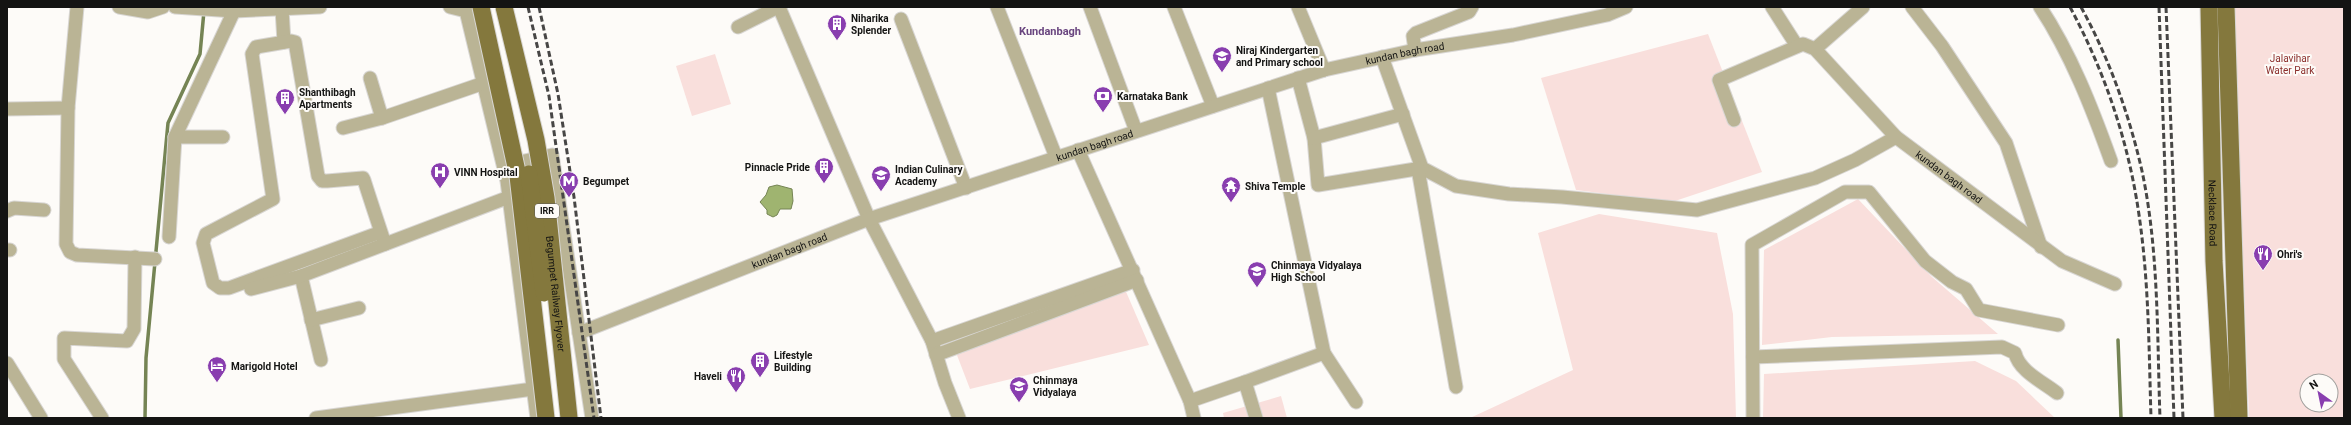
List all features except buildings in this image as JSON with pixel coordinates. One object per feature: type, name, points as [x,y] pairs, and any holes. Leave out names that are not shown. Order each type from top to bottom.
[{"type":"main road","name":"Begumpet Railway Flyover","points":[[504,7],[536,140],[546,198],[569,418]]},
{"type":"main road","name":"Necklace Road","points":[[2208,7],[2213,232],[2223,418]]},
{"type":"main road","name":"Necklace Road","points":[[2226,7],[2230,188],[2239,418]]},
{"type":"main road","name":"IRR","points":[[474,9],[486,27],[519,129],[529,172],[560,418]]},
{"type":"main road","name":"IRR","points":[[486,27],[518,176],[546,418]]},
{"type":"main road","points":[[2212,189],[2230,188]]},
{"type":"main road","points":[[2213,232],[2232,232]]},
{"type":"street","points":[[78,7],[68,108],[66,244],[70,252],[155,258]]},
{"type":"street","points":[[119,7],[148,12],[163,7]]},
{"type":"street","points":[[176,7],[234,11],[320,7]]},
{"type":"street","points":[[450,7],[474,9],[484,83],[504,165],[509,196],[537,418]]},
{"type":"street","points":[[738,27],[778,7],[869,219],[932,341],[945,383],[959,418]]},
{"type":"street","points":[[997,7],[1056,157]]},
{"type":"street","points":[[1090,7],[1136,131]]},
{"type":"street","points":[[1174,7],[1213,106]]},
{"type":"street","points":[[1298,7],[1324,70]]},
{"type":"street","points":[[1415,50],[1413,36],[1416,33],[1469,12],[1472,7]]},
{"type":"street","name":"kundan bagh road","points":[[579,333],[869,219],[1298,78],[1324,70],[1415,50],[1513,35],[1607,15],[1626,7]]},
{"type":"street","points":[[1734,120],[1719,80],[1800,45],[1772,7]]},
{"type":"street","points":[[1815,49],[1863,7]]},
{"type":"street","points":[[1912,7],[1942,46],[2006,143],[2041,247]]},
{"type":"street","points":[[2040,7],[2055,30],[2090,105],[2111,161]]},
{"type":"street","points":[[282,9],[284,42]]},
{"type":"street","points":[[169,238],[175,137],[234,11]]},
{"type":"street","points":[[901,19],[966,188]]},
{"type":"street","points":[[381,232],[229,288],[220,288],[213,283],[203,243],[206,234],[273,199],[252,54],[256,47],[291,41],[297,46],[318,176],[322,180],[327,181],[363,178],[381,232],[385,244]]},
{"type":"street","name":"kundan bagh road","points":[[1800,45],[1815,49],[1896,137],[2041,247],[2062,261],[2115,284]]},
{"type":"street","points":[[1382,57],[1403,114],[1420,168],[1456,387]]},
{"type":"street","points":[[370,78],[382,118]]},
{"type":"street","points":[[1298,78],[1314,138],[1318,185],[1420,168],[1456,186],[1509,194],[1562,197],[1697,210],[1814,178],[1856,160],[1896,137]]},
{"type":"street","points":[[343,128],[382,118],[484,83]]},
{"type":"street","points":[[1268,88],[1324,353],[1356,402]]},
{"type":"street","points":[[7,109],[68,108]]},
{"type":"street","points":[[1314,138],[1403,114]]},
{"type":"street","points":[[175,137],[223,136]]},
{"type":"street","points":[[1078,150],[1190,401],[1194,418]]},
{"type":"street","points":[[504,165],[552,155],[592,418]]},
{"type":"street","points":[[251,290],[301,276],[509,196],[557,186]]},
{"type":"street","points":[[1753,418],[1752,245],[1845,192],[1868,192],[1925,261],[1952,282],[1966,289],[1979,310],[2058,325]]},
{"type":"street","points":[[7,211],[14,208],[44,210]]},
{"type":"street","points":[[333,250],[342,260]]},
{"type":"street","points":[[102,418],[64,359],[64,338],[127,341],[130,338],[134,329],[135,257]]},
{"type":"street","points":[[936,355],[1010,321],[1135,275]]},
{"type":"street","points":[[301,276],[321,360]]},
{"type":"street","points":[[311,320],[359,308]]},
{"type":"street","points":[[932,341],[1010,321]]},
{"type":"street","points":[[1753,357],[2002,347],[2015,353],[2017,361],[2025,369],[2057,393]]},
{"type":"street","points":[[1190,401],[1324,353]]},
{"type":"street","points":[[7,363],[41,418]]},
{"type":"street","points":[[1245,382],[1256,418]]},
{"type":"street","points":[[316,418],[534,389]]},
{"type":"green space","name":"Jalavihar Water Park","points":[[2234,7],[2344,7],[2344,418],[2249,418]]},
{"type":"green space","points":[[1708,34],[1762,172],[1672,202],[1576,190],[1541,78]]},
{"type":"green space","points":[[715,54],[731,104],[692,116],[676,66]]},
{"type":"green space","points":[[1858,199],[1932,277],[1998,334],[1832,337],[1762,345],[1764,250]]},
{"type":"green space","points":[[1599,214],[1717,233],[1733,314],[1736,418],[1470,418],[1573,370],[1538,233]]},
{"type":"green space","points":[[1124,287],[1149,345],[970,389],[955,350]]},
{"type":"green space","points":[[1975,361],[2016,381],[2055,418],[1763,418],[1764,374]]},
{"type":"green space","points":[[1281,396],[1287,418],[1224,418],[1223,413]]},
{"type":"shaded area","points":[[777,185],[792,189],[793,201],[791,209],[780,209],[777,215],[773,217],[767,214],[767,210],[760,202],[766,195],[769,187]]},
{"type":"waterway","points":[[145,418],[146,358],[168,123],[200,54],[204,11]]},
{"type":"waterway","points":[[2118,340],[2121,418]]},
{"type":"railway","points":[[528,7],[549,96],[594,418]]},
{"type":"railway","points":[[539,7],[558,94],[574,197],[601,418]]},
{"type":"railway","points":[[2070,7],[2095,58],[2115,111],[2136,194],[2145,271],[2151,418]]},
{"type":"railway","points":[[2081,7],[2101,46],[2117,87],[2137,150],[2148,201],[2152,232],[2156,294],[2160,418]]},
{"type":"railway","points":[[2159,7],[2174,418]]},
{"type":"railway","points":[[2166,7],[2183,418]]},
{"type":"place","name":"Niharika Splender","points":[[837,41]]},
{"type":"place","name":"Niraj Kindergarten and Primary school","points":[[1222,73]]},
{"type":"place","name":"Karnataka Bank","points":[[1103,113]]},
{"type":"place","name":"Shanthibagh Apartments","points":[[285,115]]},
{"type":"place","name":"Pinnacle Pride","points":[[824,184]]},
{"type":"place","name":"VINN Hospital","points":[[440,189]]},
{"type":"place","name":"Indian Culinary Academy","points":[[881,192]]},
{"type":"place","name":"Begumpet","points":[[569,198]]},
{"type":"place","name":"Shiva Temple","points":[[1231,203]]},
{"type":"place","name":"Ohri's","points":[[2263,271]]},
{"type":"place","name":"Chinmaya Vidyalaya High School","points":[[1257,288]]},
{"type":"place","name":"Lifestyle Building","points":[[760,378]]},
{"type":"place","name":"Marigold Hotel","points":[[217,383]]},
{"type":"place","name":"Haveli","points":[[736,393]]},
{"type":"place","name":"Chinmaya Vidyalaya","points":[[1019,403]]},
{"type":"district","name":"Kundanbagh","points":[[1050,31]]}]
